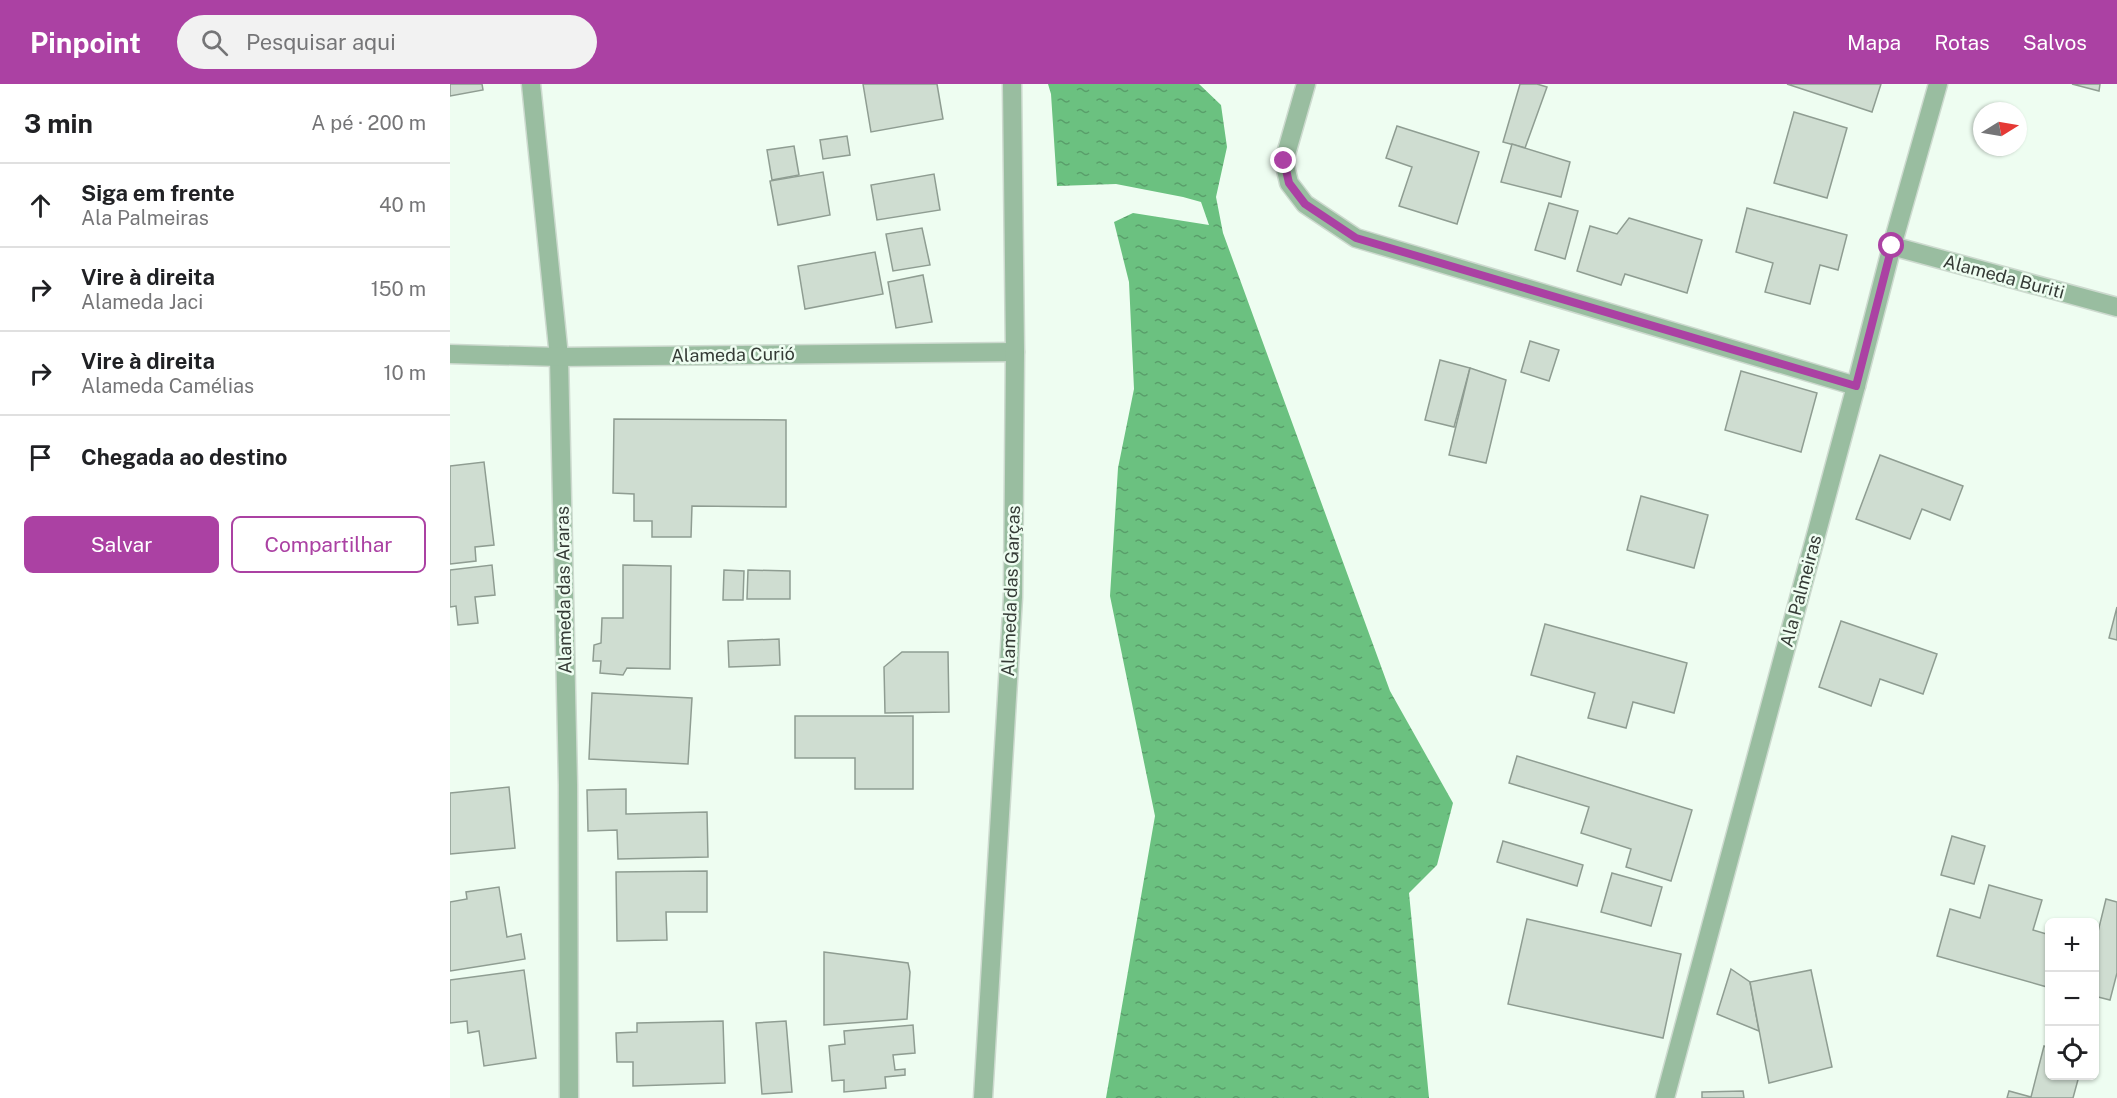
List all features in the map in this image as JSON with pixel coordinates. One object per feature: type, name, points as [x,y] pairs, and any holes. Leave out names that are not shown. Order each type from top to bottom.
[{"type":"street","name":"Alameda das Araras","points":[[531,84],[559,357],[568,785],[569,1098]]},
{"type":"street","name":"Alameda das Garças","points":[[983,1098],[1013,597],[1015,352],[1012,84]]},
{"type":"street","points":[[1306,84],[1284,161],[1289,183],[1305,204],[1356,238],[1856,386]]},
{"type":"street","name":"Ala Palmeiras","points":[[1665,1098],[1892,246],[1938,84]]},
{"type":"street","name":"Alameda Buriti","points":[[1892,246],[2117,307]]},
{"type":"street","name":"Alameda Curió","points":[[450,354],[559,357],[1015,352]]},
{"type":"water","points":[[1048,84],[1199,84],[1221,105],[1227,147],[1216,197],[1223,233],[1390,691],[1453,803],[1437,865],[1409,893],[1429,1098],[1106,1098],[1155,816],[1110,596],[1118,468],[1134,389],[1129,282],[1114,222],[1133,213],[1209,225],[1201,202],[1183,197],[1116,184],[1057,186],[1051,94]]},
{"type":"building","points":[[450,84],[482,84],[483,90],[450,96]]},
{"type":"building","points":[[863,84],[937,84],[943,119],[871,132]]},
{"type":"building","points":[[1520,84],[1537,84],[1547,87],[1525,148],[1503,142]]},
{"type":"building","points":[[1787,84],[1881,84],[1872,112]]},
{"type":"building","points":[[2072,84],[2100,84],[2099,91]]},
{"type":"building","points":[[1794,112],[1847,128],[1827,198],[1774,183]]},
{"type":"building","points":[[1397,126],[1479,152],[1457,224],[1399,206],[1412,167],[1386,158]]},
{"type":"building","points":[[847,136],[850,155],[823,159],[820,140]]},
{"type":"building","points":[[1512,144],[1570,162],[1561,197],[1501,182]]},
{"type":"building","points":[[794,146],[799,175],[772,180],[767,150]]},
{"type":"building","points":[[823,172],[830,215],[778,225],[770,181]]},
{"type":"building","points":[[934,174],[940,210],[877,220],[871,185]]},
{"type":"building","points":[[1549,203],[1578,211],[1565,259],[1535,250]]},
{"type":"building","points":[[1747,208],[1847,235],[1838,270],[1820,265],[1810,304],[1765,292],[1773,263],[1736,252]]},
{"type":"building","points":[[1629,218],[1702,240],[1687,293],[1625,274],[1621,285],[1577,271],[1590,226],[1617,234]]},
{"type":"building","points":[[922,228],[930,265],[893,271],[886,234]]},
{"type":"building","points":[[875,252],[883,294],[805,309],[798,266]]},
{"type":"building","points":[[923,275],[932,322],[896,328],[888,282]]},
{"type":"building","points":[[1530,341],[1559,350],[1549,381],[1521,372]]},
{"type":"building","points":[[1440,360],[1470,368],[1454,427],[1425,420]]},
{"type":"building","points":[[1470,368],[1506,380],[1486,463],[1449,455]]},
{"type":"building","points":[[1741,371],[1817,393],[1801,452],[1725,430]]},
{"type":"building","points":[[614,419],[786,420],[786,507],[692,506],[691,537],[652,537],[652,521],[634,521],[634,494],[613,493]]},
{"type":"building","points":[[1880,455],[1963,486],[1950,520],[1922,509],[1910,539],[1856,519]]},
{"type":"building","points":[[484,462],[494,545],[475,547],[476,561],[450,564],[450,466]]},
{"type":"building","points":[[1641,496],[1708,515],[1694,568],[1627,550]]},
{"type":"building","points":[[492,565],[495,595],[475,597],[478,623],[458,625],[456,606],[450,607],[450,570]]},
{"type":"building","points":[[623,565],[671,566],[670,669],[627,668],[623,675],[600,673],[601,661],[593,661],[594,645],[601,643],[602,618],[623,618]]},
{"type":"building","points":[[724,570],[744,571],[743,600],[723,600]]},
{"type":"building","points":[[748,570],[790,571],[790,599],[747,599]]},
{"type":"building","points":[[2117,607],[2117,640],[2109,638]]},
{"type":"building","points":[[1841,621],[1937,654],[1923,694],[1880,679],[1871,706],[1819,687]]},
{"type":"building","points":[[1545,624],[1687,663],[1674,713],[1633,702],[1626,728],[1588,718],[1595,693],[1531,675]]},
{"type":"building","points":[[779,639],[780,665],[729,667],[728,641]]},
{"type":"building","points":[[902,652],[948,652],[949,712],[885,713],[884,667]]},
{"type":"building","points":[[592,693],[692,698],[688,764],[589,759]]},
{"type":"building","points":[[795,716],[913,716],[913,789],[855,789],[855,758],[795,758]]},
{"type":"building","points":[[1517,756],[1692,810],[1671,881],[1626,867],[1631,849],[1581,833],[1589,807],[1509,783]]},
{"type":"building","points":[[509,787],[515,848],[450,854],[450,793]]},
{"type":"building","points":[[626,789],[626,814],[707,812],[708,857],[618,859],[617,830],[588,831],[587,790]]},
{"type":"building","points":[[1952,836],[1985,846],[1974,884],[1941,875]]},
{"type":"building","points":[[1503,841],[1583,865],[1577,886],[1497,862]]},
{"type":"building","points":[[707,871],[707,912],[666,912],[667,940],[617,941],[616,872]]},
{"type":"building","points":[[1612,873],[1662,887],[1651,926],[1601,912]]},
{"type":"building","points":[[1989,885],[2042,900],[2033,930],[2045,934],[2045,986],[1937,956],[1950,909],[1980,918]]},
{"type":"building","points":[[499,887],[507,937],[521,934],[525,959],[450,971],[450,902],[467,899],[466,892]]},
{"type":"building","points":[[2106,899],[2117,902],[2117,973],[2110,1000],[2099,997],[2099,928]]},
{"type":"building","points":[[1527,919],[1681,954],[1663,1038],[1508,1004]]},
{"type":"building","points":[[824,952],[908,963],[910,972],[907,1019],[824,1025]]},
{"type":"building","points":[[1731,969],[1750,982],[1759,1031],[1717,1014]]},
{"type":"building","points":[[524,970],[536,1058],[484,1066],[479,1031],[468,1033],[467,1021],[450,1023],[450,980]]},
{"type":"building","points":[[1811,970],[1832,1067],[1769,1083],[1750,982]]},
{"type":"building","points":[[723,1021],[725,1083],[633,1086],[633,1062],[617,1062],[616,1033],[637,1032],[637,1023]]},
{"type":"building","points":[[786,1021],[792,1092],[762,1094],[756,1023]]},
{"type":"building","points":[[913,1025],[915,1053],[893,1055],[895,1070],[905,1069],[905,1075],[885,1077],[886,1088],[844,1092],[844,1080],[832,1081],[829,1046],[845,1044],[844,1031]]},
{"type":"building","points":[[2044,1046],[2045,1080],[2078,1080],[2073,1098],[2007,1098],[2009,1091],[2031,1097]]},
{"type":"building","points":[[1743,1091],[1744,1098],[1702,1098],[1702,1092]]},
{"type":"route","points":[[1284,161],[1289,183],[1305,204],[1356,238],[1856,386],[1892,246]]}]
